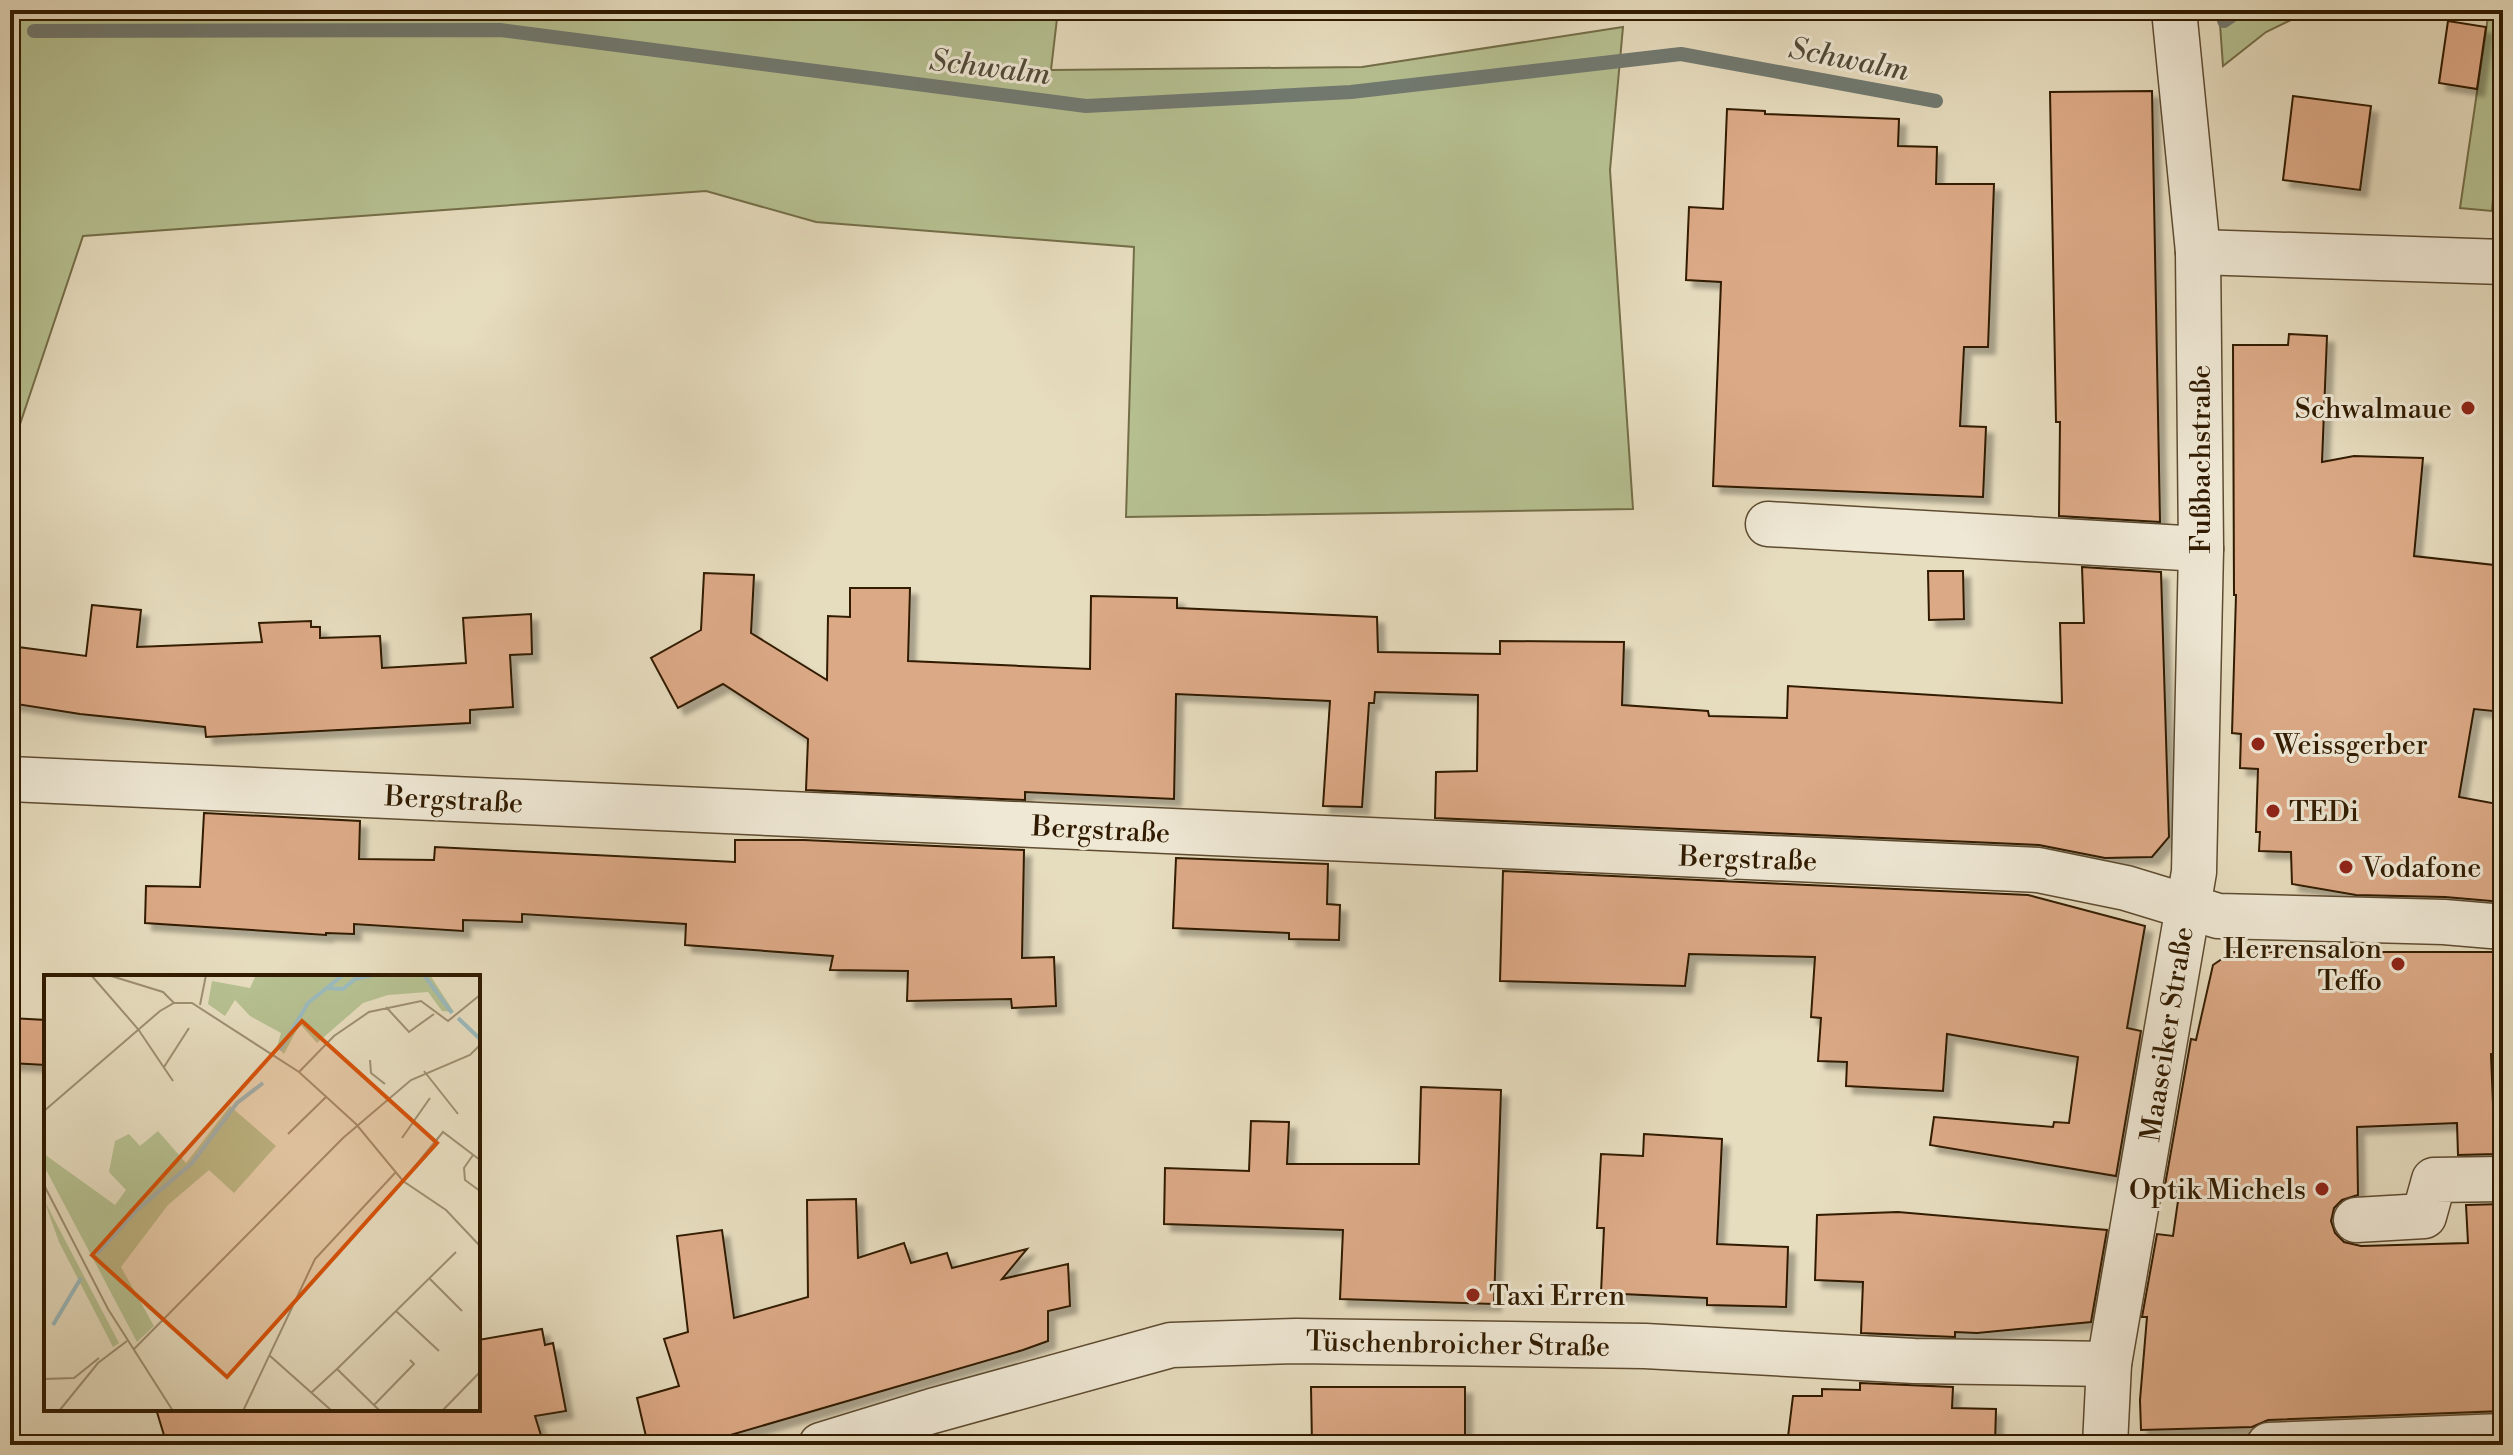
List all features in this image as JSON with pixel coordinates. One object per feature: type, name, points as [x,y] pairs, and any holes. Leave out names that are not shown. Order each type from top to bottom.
[{"type":"street","name":"Fußbachstraße","points":[[2174,10],[2198,252],[2201,549],[2194,872],[2187,908]]},
{"type":"street","points":[[2198,252],[2503,262]]},
{"type":"street","points":[[1768,524],[1856,539],[2201,549]]},
{"type":"street","name":"Bergstraße","points":[[10,779],[2038,870],[2126,888],[2218,916],[2444,922],[2503,927]]},
{"type":"street","name":"Maaseiker Straße","points":[[2105,1445],[2109,1364],[2187,908]]},
{"type":"street","points":[[2356,1220],[2424,1216],[2434,1180],[2503,1179]]},
{"type":"street","name":"Tüschenbroicher Straße","points":[[821,1445],[1171,1345],[1296,1341],[1645,1346],[1914,1361],[2109,1364]]},
{"type":"street","points":[[2269,1445],[2503,1436]]},
{"type":"green space","points":[[10,10],[1058,10],[1051,70],[1362,67],[1623,27],[1610,170],[1633,509],[1126,517],[1134,247],[816,222],[706,191],[83,236],[10,454]]},
{"type":"green space","points":[[2219,10],[2369,10],[2297,17],[2266,32],[2223,66]]},
{"type":"green space","points":[[2489,10],[2503,10],[2503,188],[2494,188],[2492,211],[2460,208]]},
{"type":"building","points":[[2448,21],[2486,27],[2477,89],[2439,83]]},
{"type":"building","points":[[2152,91],[2160,522],[2059,516],[2060,422],[2056,422],[2050,92]]},
{"type":"building","points":[[2293,96],[2371,106],[2360,190],[2283,180]]},
{"type":"building","points":[[1727,109],[1765,111],[1765,114],[1899,119],[1898,146],[1937,147],[1936,184],[1994,184],[1988,347],[1964,347],[1960,426],[1986,427],[1983,497],[1713,486],[1721,282],[1686,280],[1689,207],[1723,209]]},
{"type":"building","points":[[2289,334],[2327,336],[2322,462],[2354,456],[2423,458],[2414,556],[2503,566],[2503,712],[2474,709],[2459,797],[2503,805],[2503,902],[2356,895],[2292,884],[2291,852],[2259,851],[2260,832],[2256,832],[2258,769],[2240,768],[2241,734],[2232,733],[2236,595],[2233,345],[2288,345]]},
{"type":"building","points":[[2082,567],[2161,572],[2169,837],[2152,857],[2105,858],[2039,845],[1435,818],[1436,772],[1477,771],[1478,695],[1375,692],[1374,703],[1369,703],[1362,807],[1323,806],[1330,701],[1176,694],[1174,799],[1025,792],[1025,800],[806,790],[808,739],[723,684],[678,708],[651,658],[701,630],[704,573],[754,575],[751,633],[827,680],[828,616],[850,617],[850,588],[910,588],[908,661],[1090,669],[1091,596],[1177,598],[1177,608],[1377,617],[1378,652],[1500,654],[1500,641],[1624,642],[1622,705],[1708,711],[1709,716],[1787,718],[1788,686],[2062,703],[2060,623],[2084,623]]},
{"type":"building","points":[[1928,571],[1963,571],[1964,619],[1929,620]]},
{"type":"building","points":[[92,605],[141,610],[137,647],[262,642],[259,623],[311,621],[311,627],[320,627],[320,638],[380,636],[382,668],[466,663],[463,618],[531,614],[532,654],[510,655],[513,707],[470,710],[470,723],[206,737],[205,727],[10,703],[10,646],[86,656]]},
{"type":"building","points":[[204,813],[360,821],[359,859],[434,860],[435,847],[735,862],[735,840],[1024,850],[1022,958],[1054,957],[1056,1006],[1012,1008],[1011,999],[907,1001],[908,971],[830,970],[833,956],[685,945],[686,924],[522,914],[522,922],[463,920],[463,931],[354,924],[354,934],[326,935],[145,923],[146,886],[200,887]]},
{"type":"building","points":[[1176,858],[1328,864],[1327,904],[1340,905],[1339,940],[1289,939],[1289,933],[1173,928]]},
{"type":"building","points":[[1503,871],[2028,895],[2145,926],[2127,1028],[2141,1031],[2116,1176],[1930,1145],[1934,1117],[2053,1127],[2054,1122],[2069,1123],[2078,1057],[1947,1034],[1943,1091],[1846,1086],[1847,1062],[1818,1061],[1821,1018],[1811,1017],[1815,957],[1689,954],[1685,986],[1500,981]]},
{"type":"building","points":[[2232,952],[2503,952],[2503,1055],[2491,1054],[2495,1154],[2458,1155],[2457,1123],[2357,1127],[2358,1195],[2342,1200],[2334,1208],[2331,1221],[2335,1233],[2344,1242],[2361,1246],[2468,1243],[2466,1205],[2503,1204],[2503,1411],[2268,1420],[2252,1427],[2141,1430],[2140,1400],[2147,1317],[2142,1317],[2157,1234],[2173,1236],[2180,1187],[2165,1185],[2191,1039],[2196,1040],[2213,965]]},
{"type":"building","points":[[10,1018],[44,1020],[44,1065],[10,1063]]},
{"type":"building","points":[[1421,1087],[1501,1090],[1494,1304],[1340,1299],[1343,1230],[1164,1224],[1165,1168],[1249,1171],[1251,1121],[1289,1122],[1287,1164],[1419,1164]]},
{"type":"building","points":[[1644,1134],[1722,1139],[1717,1244],[1788,1247],[1786,1307],[1707,1305],[1707,1298],[1601,1293],[1604,1228],[1597,1228],[1601,1154],[1643,1156]]},
{"type":"building","points":[[856,1199],[858,1258],[904,1243],[911,1263],[947,1253],[952,1268],[1027,1249],[1002,1279],[1068,1264],[1070,1306],[1048,1311],[1048,1341],[1023,1350],[696,1445],[648,1445],[637,1398],[679,1386],[664,1339],[688,1332],[677,1236],[722,1230],[734,1318],[808,1297],[807,1200]]},
{"type":"building","points":[[1898,1212],[2107,1230],[2091,1322],[1977,1333],[1955,1332],[1955,1337],[1861,1333],[1863,1282],[1815,1280],[1817,1215]]},
{"type":"building","points":[[542,1329],[545,1345],[553,1343],[566,1411],[535,1416],[544,1445],[167,1445],[157,1411],[480,1411],[480,1340]]},
{"type":"building","points":[[1860,1383],[1953,1387],[1952,1408],[1996,1409],[1995,1445],[1787,1445],[1793,1396],[1822,1396],[1822,1389],[1860,1390]]},
{"type":"building","points":[[1311,1387],[1465,1387],[1465,1445],[1312,1445]]},
{"type":"waterway","name":"Schwalm","points":[[2224,21],[2240,10]]},
{"type":"waterway","name":"Schwalm","points":[[34,31],[500,30],[1086,106],[1351,92],[1681,54],[1936,101]]},
{"type":"place","name":"Schwalmaue","points":[[2468,408]]},
{"type":"place","name":"Weissgerber","points":[[2258,744]]},
{"type":"place","name":"TEDi","points":[[2273,811]]},
{"type":"place","name":"Vodafone","points":[[2346,867]]},
{"type":"place","name":"Herrensalon Teffo","points":[[2398,964]]},
{"type":"place","name":"Optik Michels","points":[[2322,1189]]},
{"type":"place","name":"Taxi Erren","points":[[1473,1295]]}]
